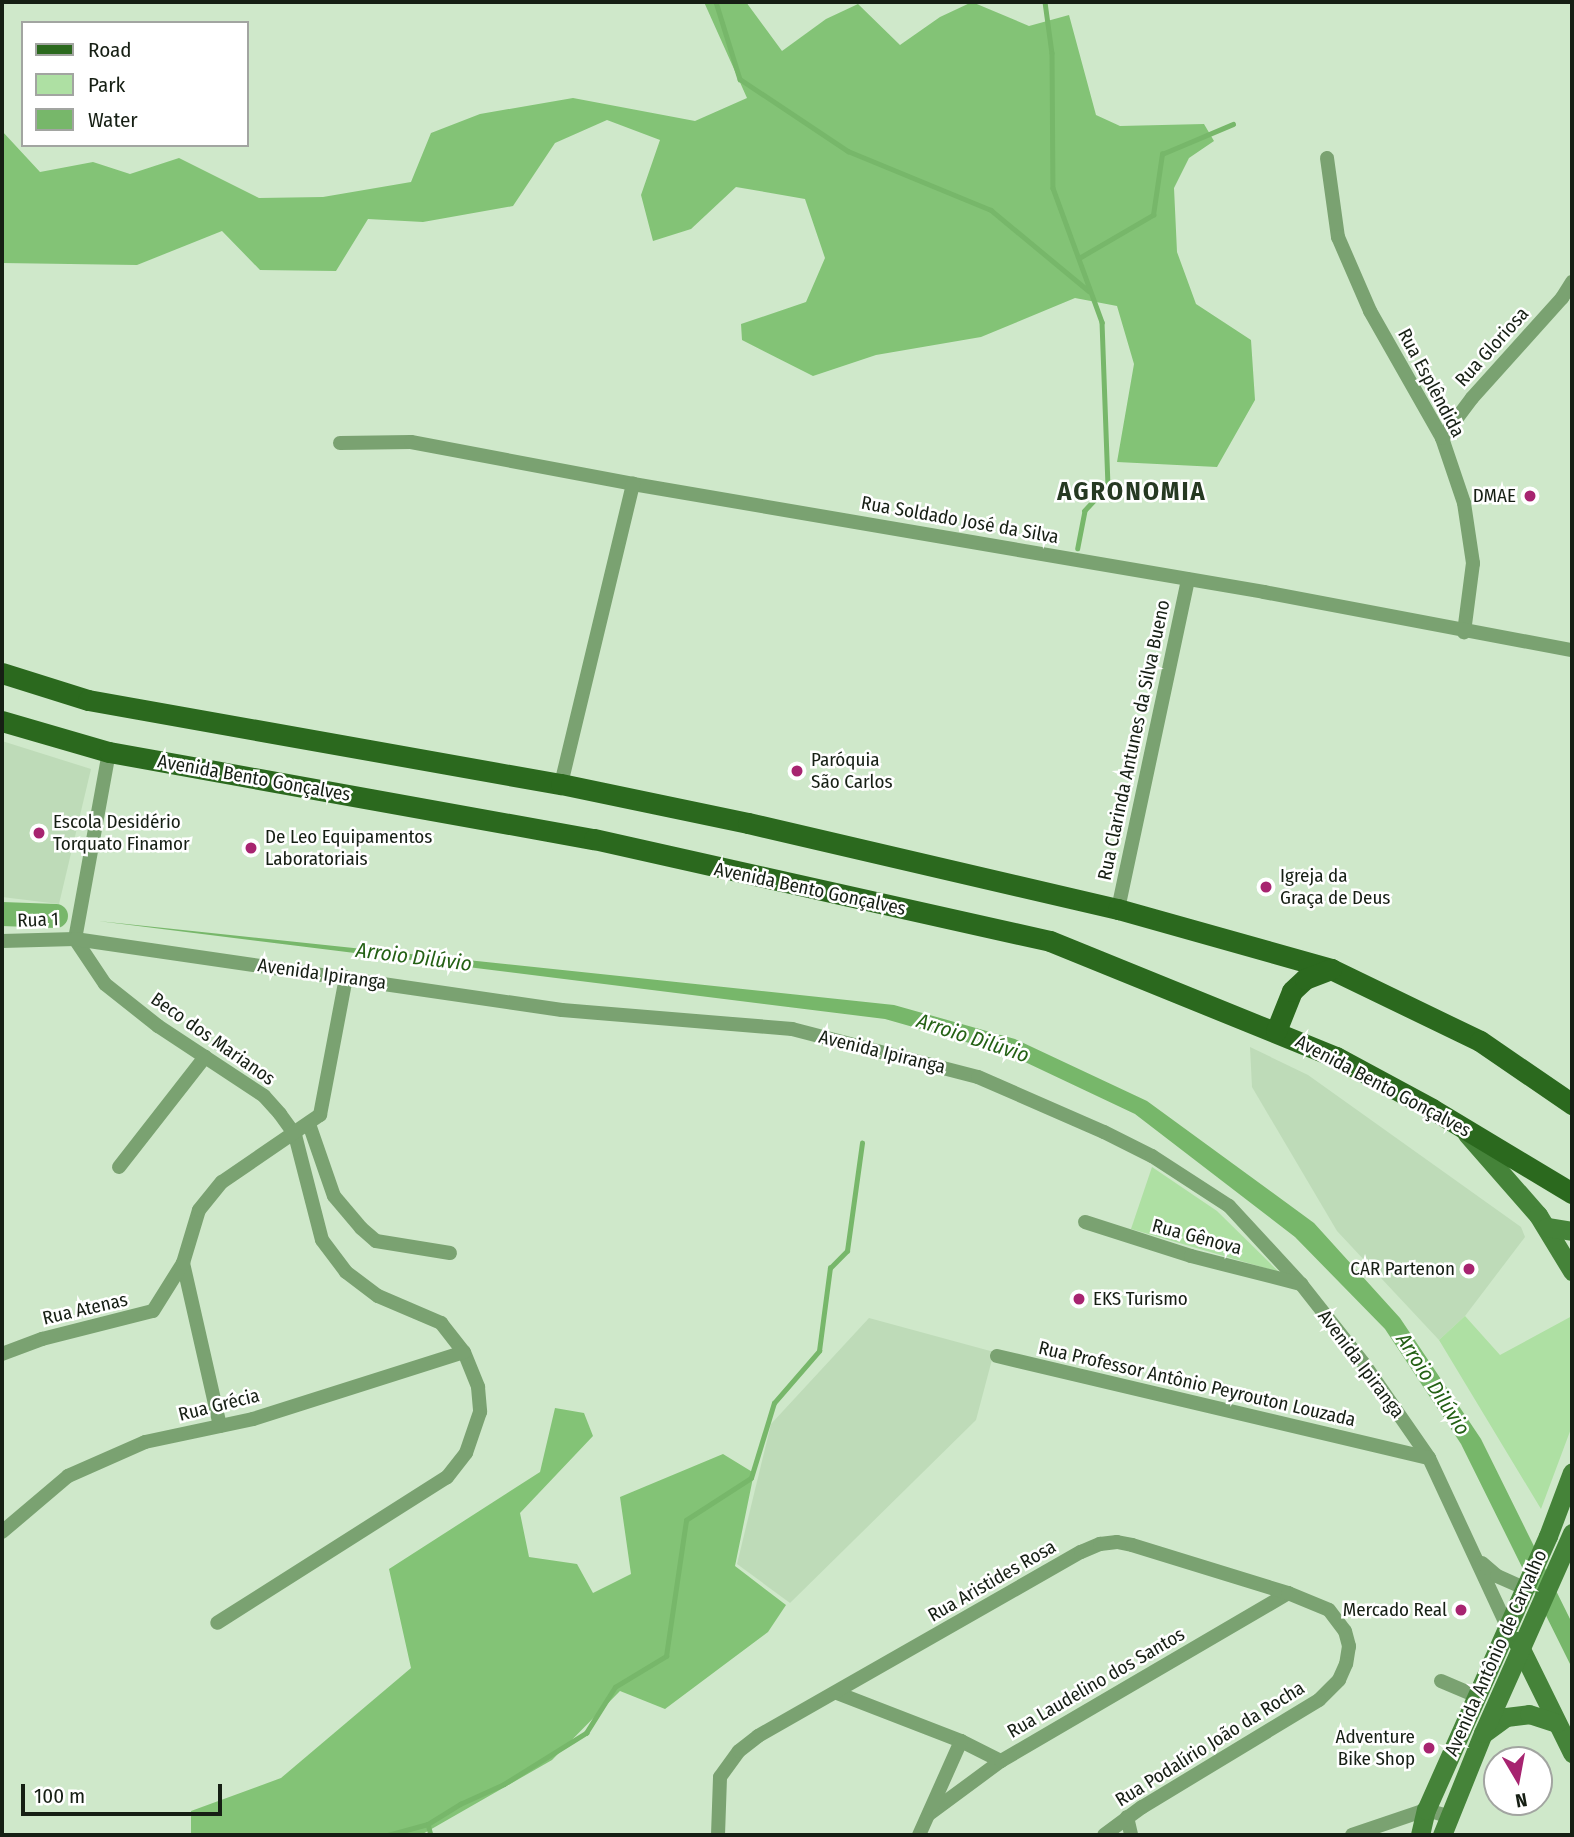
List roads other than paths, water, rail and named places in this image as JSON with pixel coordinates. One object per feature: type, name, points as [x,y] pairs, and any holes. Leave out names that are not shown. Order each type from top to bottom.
[{"type":"main road","points":[[2,673],[88,700],[561,784],[748,823],[1118,909],[1331,969],[1480,1041],[1572,1104]]},
{"type":"main road","name":"Avenida Bento Gonçalves","points":[[2,721],[108,752],[594,839],[1050,941],[1336,1057],[1572,1192]]},
{"type":"main road","points":[[1276,1031],[1280,1014],[1292,991],[1306,979],[1331,969]]},
{"type":"main road","points":[[1459,1125],[1547,1227],[1572,1271]]},
{"type":"main road","points":[[1547,1227],[1572,1231]]},
{"type":"main road","name":"Avenida Antônio de Carvalho","points":[[1420,1835],[1426,1810],[1548,1536],[1572,1472]]},
{"type":"main road","name":"Avenida Antônio de Carvalho","points":[[1442,1835],[1483,1733],[1572,1534]]},
{"type":"main road","name":"Avenida Ipiranga","points":[[1507,1626],[1521,1648],[1572,1753]]},
{"type":"main road","points":[[1483,1733],[1506,1717],[1529,1713],[1557,1723]]},
{"type":"street","name":"Rua Esplêndida","points":[[1327,158],[1338,237],[1370,311],[1442,438],[1464,503],[1473,563],[1464,632]]},
{"type":"street","name":"Rua Gloriosa","points":[[1442,438],[1472,398],[1562,298],[1572,282]]},
{"type":"street","name":"Rua Soldado José da Silva","points":[[340,443],[411,442],[633,484],[1188,579],[1572,650]]},
{"type":"street","points":[[561,784],[633,484]]},
{"type":"street","name":"Rua Clarinda Antunes da Silva Bueno","points":[[1118,909],[1188,579]]},
{"type":"street","points":[[75,939],[108,752]]},
{"type":"street","name":"Rua 1","points":[[2,941],[75,939]]},
{"type":"street","name":"Avenida Ipiranga","points":[[75,939],[562,1010],[792,1029],[978,1077],[1104,1132],[1163,1164],[1228,1206],[1301,1284],[1364,1364],[1429,1458],[1479,1559],[1507,1626]]},
{"type":"street","name":"Beco dos Marianos","points":[[75,939],[105,984],[158,1026],[264,1096],[295,1135],[323,1240],[346,1272],[378,1296],[441,1323],[464,1352],[478,1387],[480,1412],[466,1453],[447,1478],[217,1623]]},
{"type":"street","points":[[346,977],[323,1106],[320,1115],[309,1124],[334,1196],[376,1241],[450,1253]]},
{"type":"street","points":[[119,1167],[205,1057]]},
{"type":"street","name":"Rua Atenas","points":[[2,1354],[42,1339],[151,1313],[183,1263],[200,1210],[222,1182],[309,1124]]},
{"type":"street","name":"Rua Gênova","points":[[1085,1222],[1191,1256],[1301,1284]]},
{"type":"street","points":[[183,1263],[220,1426]]},
{"type":"street","name":"Rua Grécia","points":[[2,1532],[68,1476],[145,1442],[220,1426],[400,1375],[464,1352]]},
{"type":"street","name":"Rua Professor Antônio Peyrouton Louzada","points":[[997,1356],[1429,1458]]},
{"type":"street","name":"Rua Aristides Rosa","points":[[719,1835],[720,1777],[739,1751],[758,1737],[1080,1552],[1100,1544],[1116,1542],[1132,1545],[1288,1593],[1329,1610],[1345,1631],[1349,1646]]},
{"type":"street","name":"Avenida Ipiranga","points":[[1479,1559],[1497,1576],[1525,1585]]},
{"type":"street","name":"Rua Laudelino dos Santos","points":[[929,1814],[1001,1761],[1288,1593]]},
{"type":"street","name":"Rua Podalírio João da Rocha","points":[[1104,1835],[1127,1818],[1319,1700],[1339,1680],[1346,1664],[1349,1646]]},
{"type":"street","points":[[1441,1681],[1476,1696]]},
{"type":"street","points":[[837,1693],[961,1741],[1001,1761]]},
{"type":"street","name":"Rua Laudelino dos Santos","points":[[919,1835],[961,1741]]},
{"type":"street","points":[[1352,1835],[1426,1810],[1448,1816]]},
{"type":"street","points":[[1127,1818],[1131,1835]]},
{"type":"water","name":"Arroio Dilúvio","points":[[98,921],[894,1005],[1015,1039],[1147,1101],[1314,1223],[1400,1318],[1481,1439],[1572,1623],[1572,1668],[1461,1444],[1385,1329],[1295,1237],[1135,1114],[1008,1054],[885,1019]]},
{"type":"waterway","points":[[716,2],[740,79],[848,151],[991,210],[1089,291]]},
{"type":"waterway","points":[[1045,2],[1052,53],[1053,188],[1102,322],[1108,486],[1085,511],[1078,548]]},
{"type":"waterway","points":[[1079,258],[1153,215],[1162,154],[1233,124]]},
{"type":"waterway","name":"Arroio Dilúvio","points":[[2,914],[56,916]]},
{"type":"waterway","points":[[388,1835],[428,1824],[460,1804],[504,1784],[586,1733],[615,1687],[666,1656],[686,1520],[751,1478],[774,1403],[819,1351],[830,1268],[847,1251],[862,1143]]},
{"type":"waterway","points":[[428,1824],[431,1835]]},
{"type":"place","name":"DMAE","points":[[1530,496]]},
{"type":"place","name":"Paróquia São Carlos","points":[[797,771]]},
{"type":"place","name":"Escola Desidério Torquato Finamor","points":[[39,833]]},
{"type":"place","name":"De Leo Equipamentos Laboratoriais","points":[[251,848]]},
{"type":"place","name":"Igreja da Graça de Deus","points":[[1266,887]]},
{"type":"place","name":"CAR Partenon","points":[[1469,1269]]},
{"type":"place","name":"EKS Turismo","points":[[1079,1299]]},
{"type":"place","name":"Mercado Real","points":[[1461,1610]]},
{"type":"place","name":"Adventure Bike Shop","points":[[1429,1748]]},
{"type":"district","name":"AGRONOMIA","points":[[1132,492]]}]
